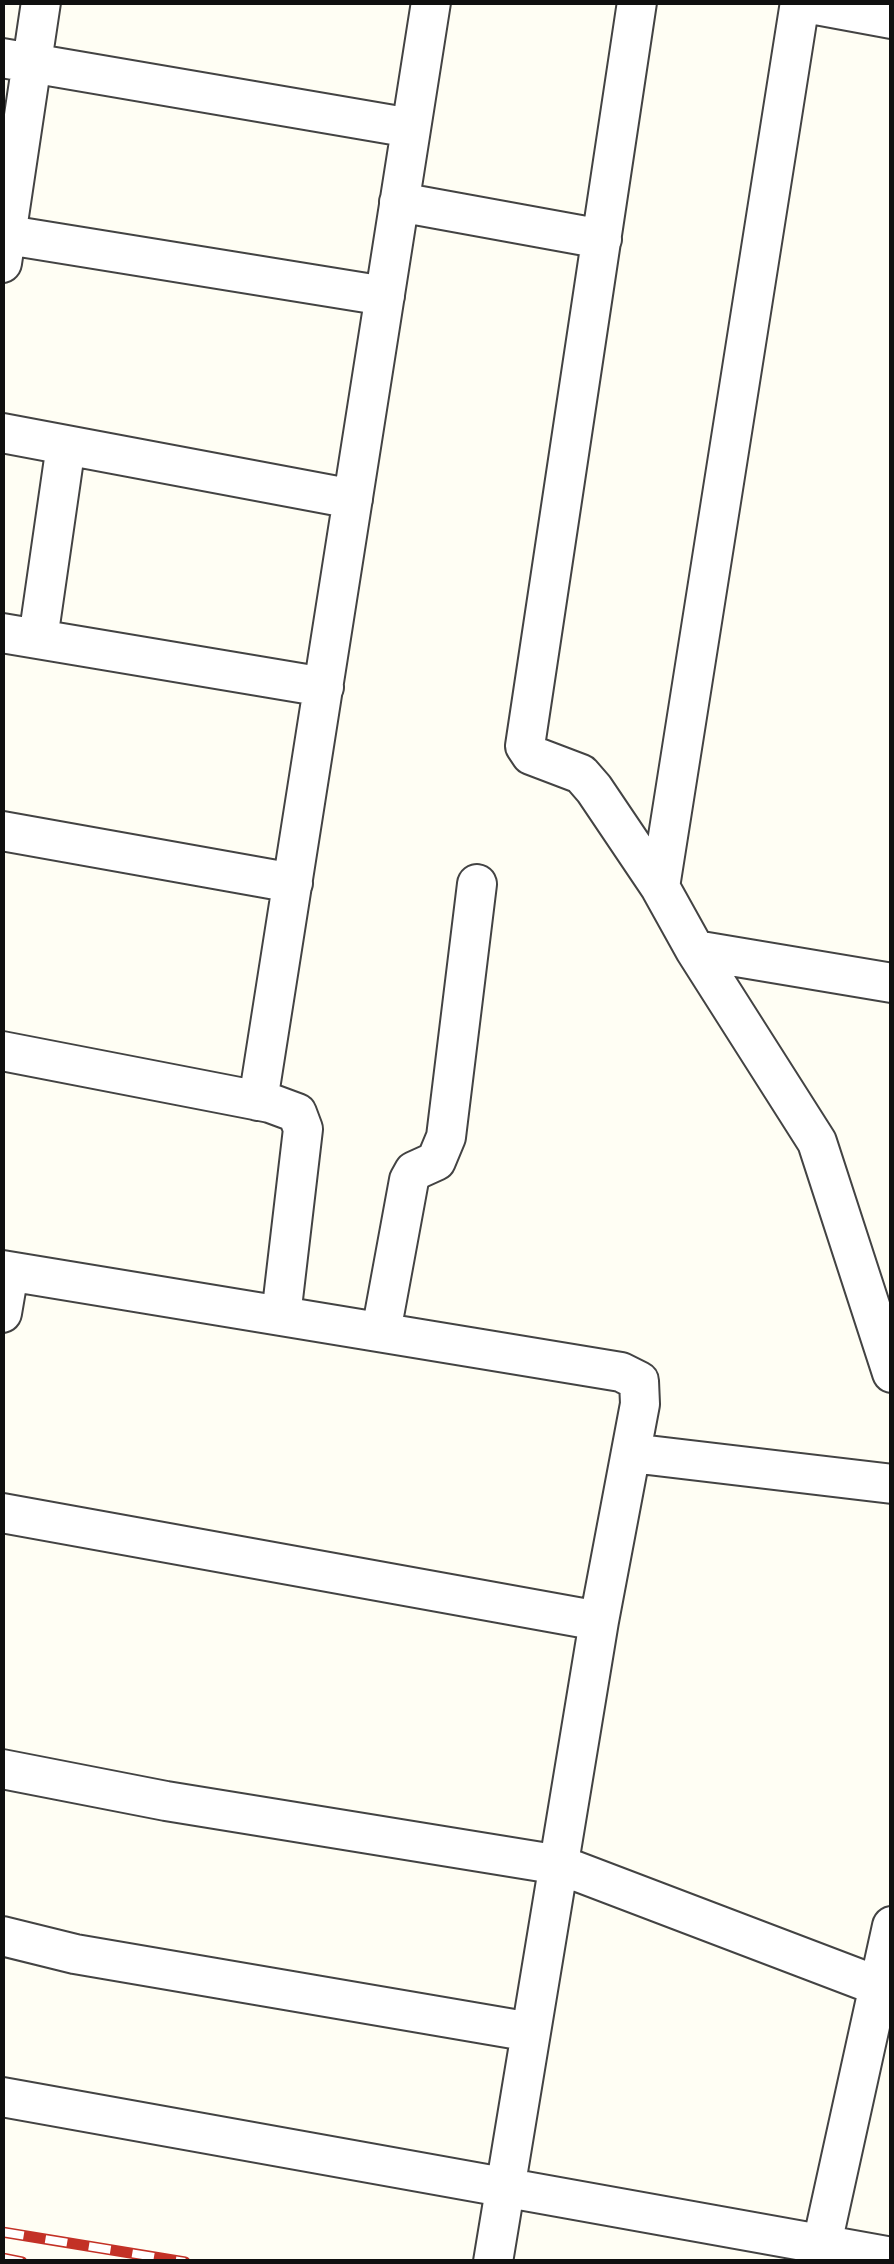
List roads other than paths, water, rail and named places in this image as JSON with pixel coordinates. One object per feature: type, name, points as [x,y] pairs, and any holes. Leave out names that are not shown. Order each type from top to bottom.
[{"type":"street","points":[[41,2],[17,60],[4,244],[385,296]]},
{"type":"street","points":[[258,1101],[431,2]]},
{"type":"street","points":[[637,2],[525,746],[531,756],[581,774],[660,886],[695,950],[816,1142],[892,1373]]},
{"type":"street","points":[[660,886],[800,2],[892,20]]},
{"type":"street","points":[[17,60],[411,128]]},
{"type":"street","points":[[400,202],[602,239]]},
{"type":"street","points":[[2,434],[353,499]]},
{"type":"street","points":[[66,445],[20,636],[324,686]]},
{"type":"street","points":[[2,831],[292,883]]},
{"type":"street","points":[[381,1332],[409,1180],[414,1171],[436,1161],[446,1137],[477,884]]},
{"type":"street","points":[[695,950],[892,983]]},
{"type":"street","points":[[2,1051],[258,1101],[297,1114],[304,1129],[281,1316]]},
{"type":"street","points":[[2,1313],[6,1271],[629,1374],[638,1381],[642,1393],[599,1621],[493,2262]]},
{"type":"street","points":[[631,1453],[892,1484]]},
{"type":"street","points":[[2,1513],[599,1621]]},
{"type":"street","points":[[2,1769],[166,1802],[560,1865],[878,1986]]},
{"type":"street","points":[[822,2244],[892,1926]]},
{"type":"street","points":[[2,1936],[74,1954],[531,2032]]},
{"type":"street","points":[[2,2097],[892,2257]]},
{"type":"railway","points":[[2,2232],[185,2262]]},
{"type":"railway","points":[[2,2258],[22,2262]]}]
